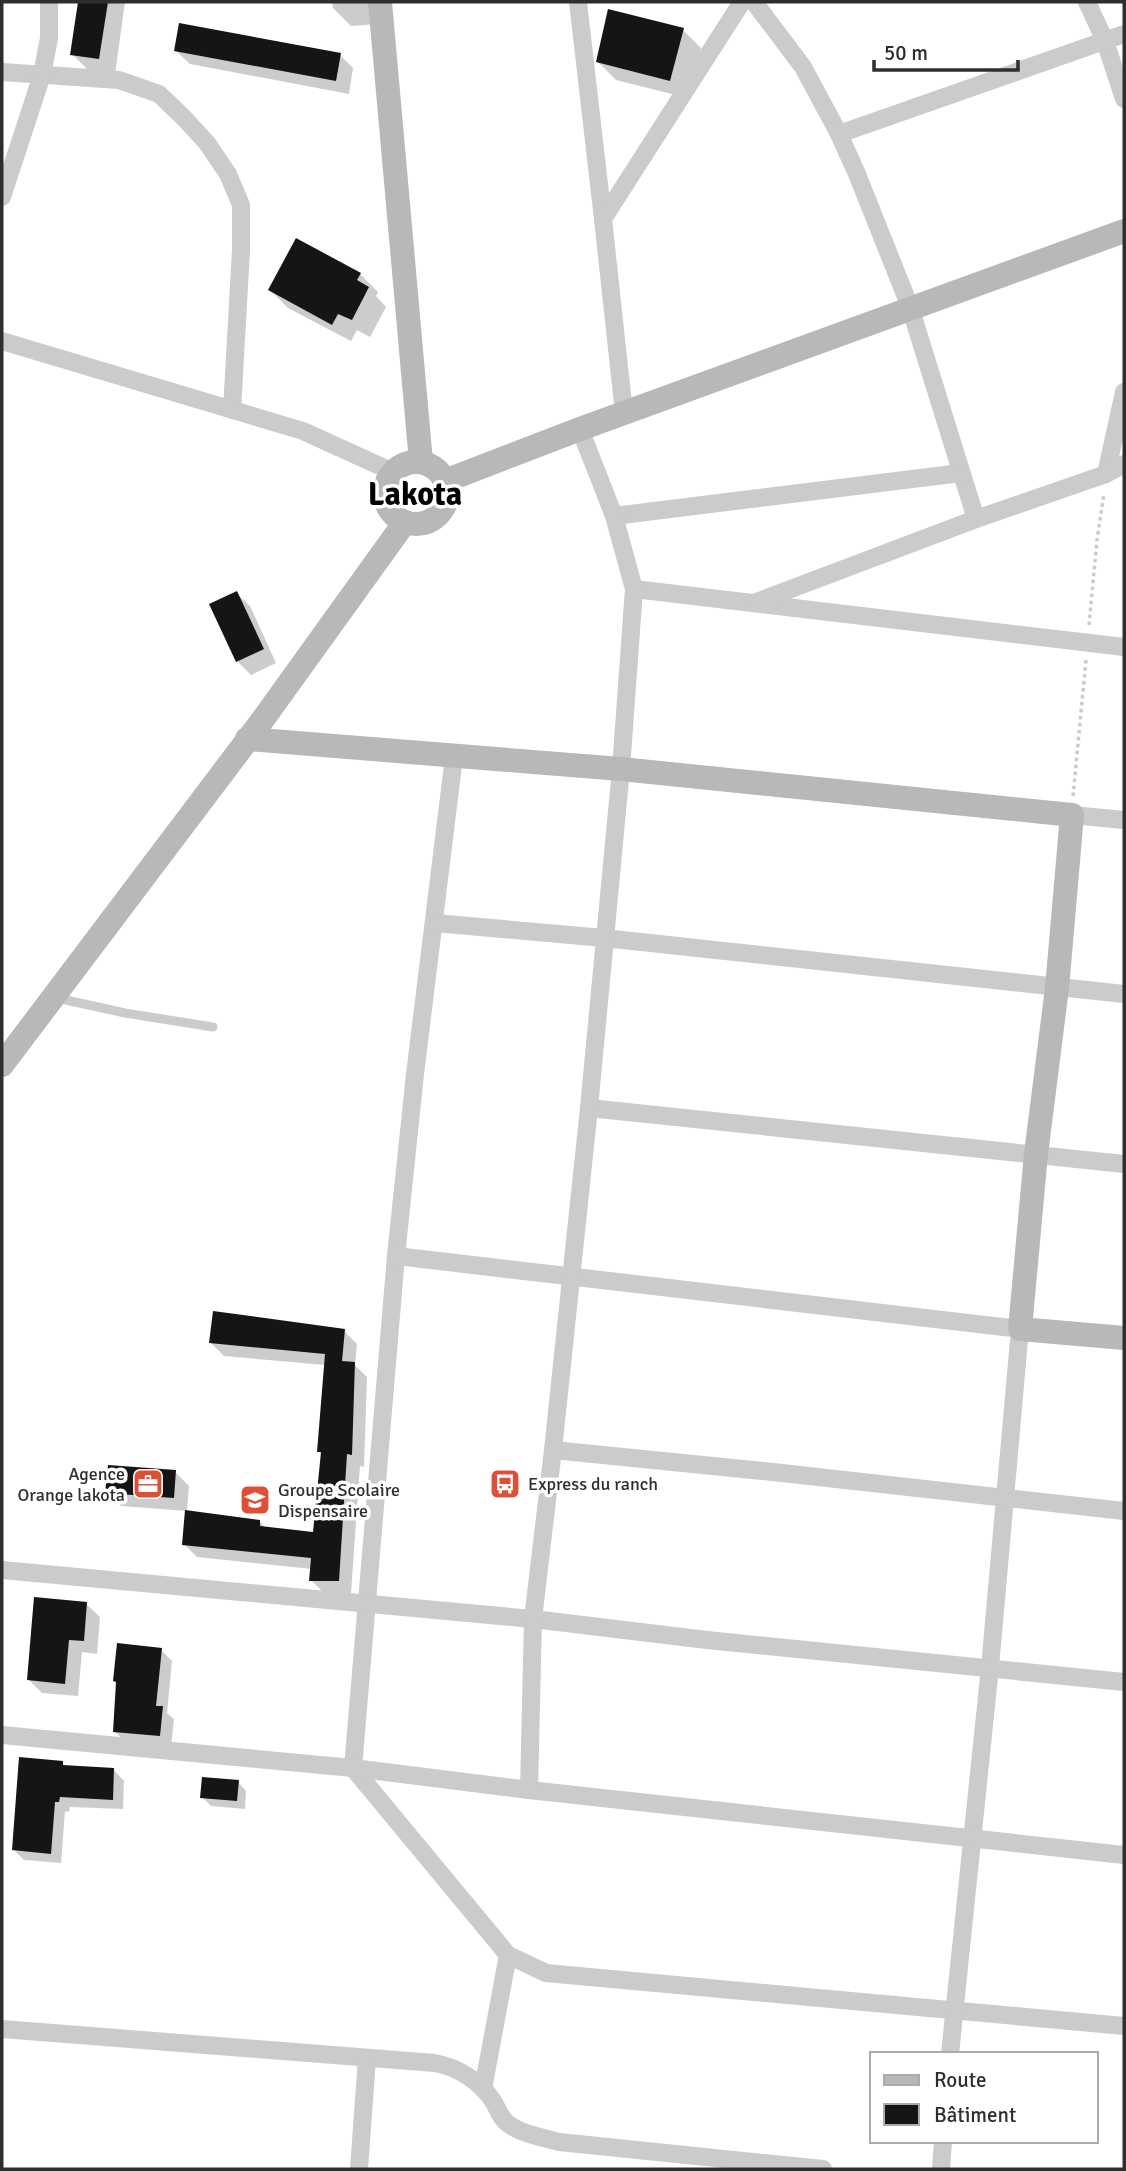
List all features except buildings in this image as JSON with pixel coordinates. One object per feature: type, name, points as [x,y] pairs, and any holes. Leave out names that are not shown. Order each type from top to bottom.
[{"type":"main road","points":[[380,2],[421,462]]},
{"type":"main road","points":[[445,481],[910,307],[1124,231]]},
{"type":"main road","points":[[421,462],[439,472],[445,481],[447,499],[438,515],[423,523],[405,522],[391,511],[387,503],[386,487],[393,472],[405,464],[421,462]]},
{"type":"main road","points":[[2,1065],[247,739],[405,522]]},
{"type":"main road","points":[[247,739],[621,769],[1072,815],[1057,988],[1036,1154],[1020,1329],[1124,1338]]},
{"type":"street","points":[[2,197],[42,75],[49,38],[49,2]]},
{"type":"street","points":[[578,2],[624,413]]},
{"type":"street","points":[[603,219],[743,2]]},
{"type":"street","points":[[754,2],[803,67],[839,134],[910,307],[976,519]]},
{"type":"street","points":[[1087,2],[1105,41],[1124,99]]},
{"type":"street","points":[[839,134],[1124,34]]},
{"type":"street","points":[[2,72],[118,80],[159,94],[207,144],[228,174],[241,205],[232,410]]},
{"type":"street","points":[[2,341],[303,431],[393,472]]},
{"type":"street","points":[[1107,474],[1124,392]]},
{"type":"street","points":[[529,1790],[533,1619],[589,1108],[621,769],[634,589],[614,516],[580,429]]},
{"type":"street","points":[[750,604],[976,519],[1107,474],[1124,464]]},
{"type":"street","points":[[614,516],[961,473]]},
{"type":"street","points":[[634,589],[1124,647]]},
{"type":"street","points":[[454,757],[415,1074],[396,1256],[353,1768],[508,1955],[546,1973],[1124,2026]]},
{"type":"street","points":[[1072,815],[1124,820]]},
{"type":"street","points":[[435,922],[1124,994]]},
{"type":"street","points":[[589,1108],[1124,1164]]},
{"type":"street","points":[[396,1256],[1020,1329],[990,1667],[950,2052]]},
{"type":"street","points":[[553,1450],[1006,1496],[1124,1511]]},
{"type":"street","points":[[2,1570],[533,1619],[707,1640],[1124,1682]]},
{"type":"street","points":[[2,1735],[353,1768],[529,1790],[1124,1854]]},
{"type":"street","points":[[483,2089],[508,1955]]},
{"type":"street","points":[[2,2029],[448,2066],[474,2080],[507,2123],[521,2131],[559,2141],[823,2169]]},
{"type":"street","points":[[359,2169],[367,2058]]},
{"type":"street","points":[[941,2169],[943,2143]]},
{"type":"lane","points":[[52,997],[125,1013],[213,1027]]},
{"type":"place","name":"Agence Orange lakota","points":[[148,1484]]},
{"type":"place","name":"Express du ranch","points":[[505,1484]]},
{"type":"place","name":"Groupe Scolaire Dispensaire","points":[[255,1500]]},
{"type":"district","name":"Lakota","points":[[415,494]]}]
